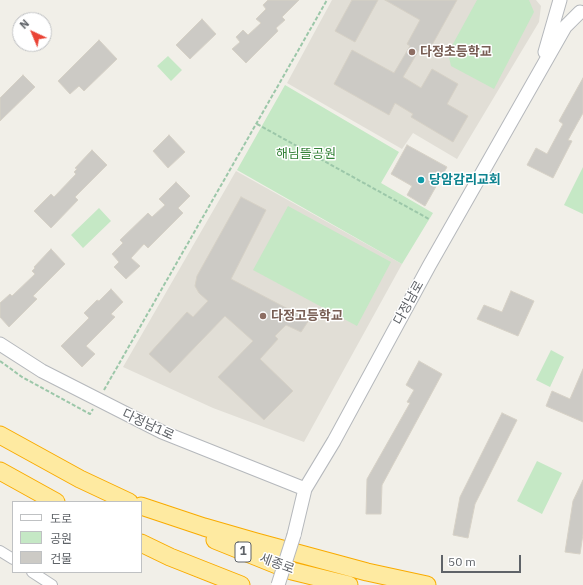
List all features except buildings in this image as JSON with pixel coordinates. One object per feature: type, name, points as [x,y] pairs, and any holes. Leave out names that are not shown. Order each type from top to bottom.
[{"type":"highway","points":[[0,435],[80,479],[127,501]]},
{"type":"highway","points":[[0,471],[54,501]]},
{"type":"highway","points":[[142,507],[262,544],[368,572],[427,585]]},
{"type":"highway","name":"세종로","points":[[142,507],[182,527],[292,571],[349,585]]},
{"type":"highway","name":"1","points":[[142,543],[170,557],[241,585]]},
{"type":"highway","points":[[142,552],[172,570],[211,585]]},
{"type":"street","points":[[561,0],[572,10],[581,12]]},
{"type":"street","points":[[538,76],[561,0]]},
{"type":"street","points":[[538,76],[565,27],[581,12]]},
{"type":"street","name":"다정남로","points":[[278,585],[294,535],[305,489],[334,441],[429,266],[538,76]]},
{"type":"street","name":"다정남1로","points":[[0,344],[42,371],[162,432],[305,489]]},
{"type":"street","points":[[0,551],[12,558]]},
{"type":"street","points":[[34,573],[52,585]]},
{"type":"path","points":[[102,393],[327,0]]},
{"type":"path","points":[[257,124],[429,219]]},
{"type":"path","points":[[0,361],[22,377],[90,414]]},
{"type":"shaded area","name":"다정초등학교","points":[[332,0],[536,0],[541,6],[539,22],[457,159],[413,133],[402,149],[287,83]]},
{"type":"shaded area","name":"다정고등학교","points":[[236,171],[402,264],[304,442],[213,408],[123,367]]},
{"type":"green space","points":[[477,0],[529,0],[534,12],[494,89],[451,66],[448,53]]},
{"type":"green space","points":[[168,56],[182,70],[171,81],[157,66]]},
{"type":"green space","name":"해님뜰공원","points":[[285,85],[399,152],[381,183],[433,213],[402,264],[237,170]]},
{"type":"green space","points":[[583,167],[583,214],[564,205]]},
{"type":"green space","points":[[288,206],[391,262],[357,326],[253,270]]},
{"type":"green space","points":[[99,208],[111,221],[83,248],[71,235]]},
{"type":"green space","points":[[551,350],[564,357],[550,387],[536,380]]},
{"type":"green space","points":[[537,461],[562,473],[542,514],[517,501]]},
{"type":"place","name":"다정초등학교","points":[[412,52]]},
{"type":"place","name":"당암감리교회","points":[[421,180]]},
{"type":"place","name":"다정고등학교","points":[[263,316]]}]
